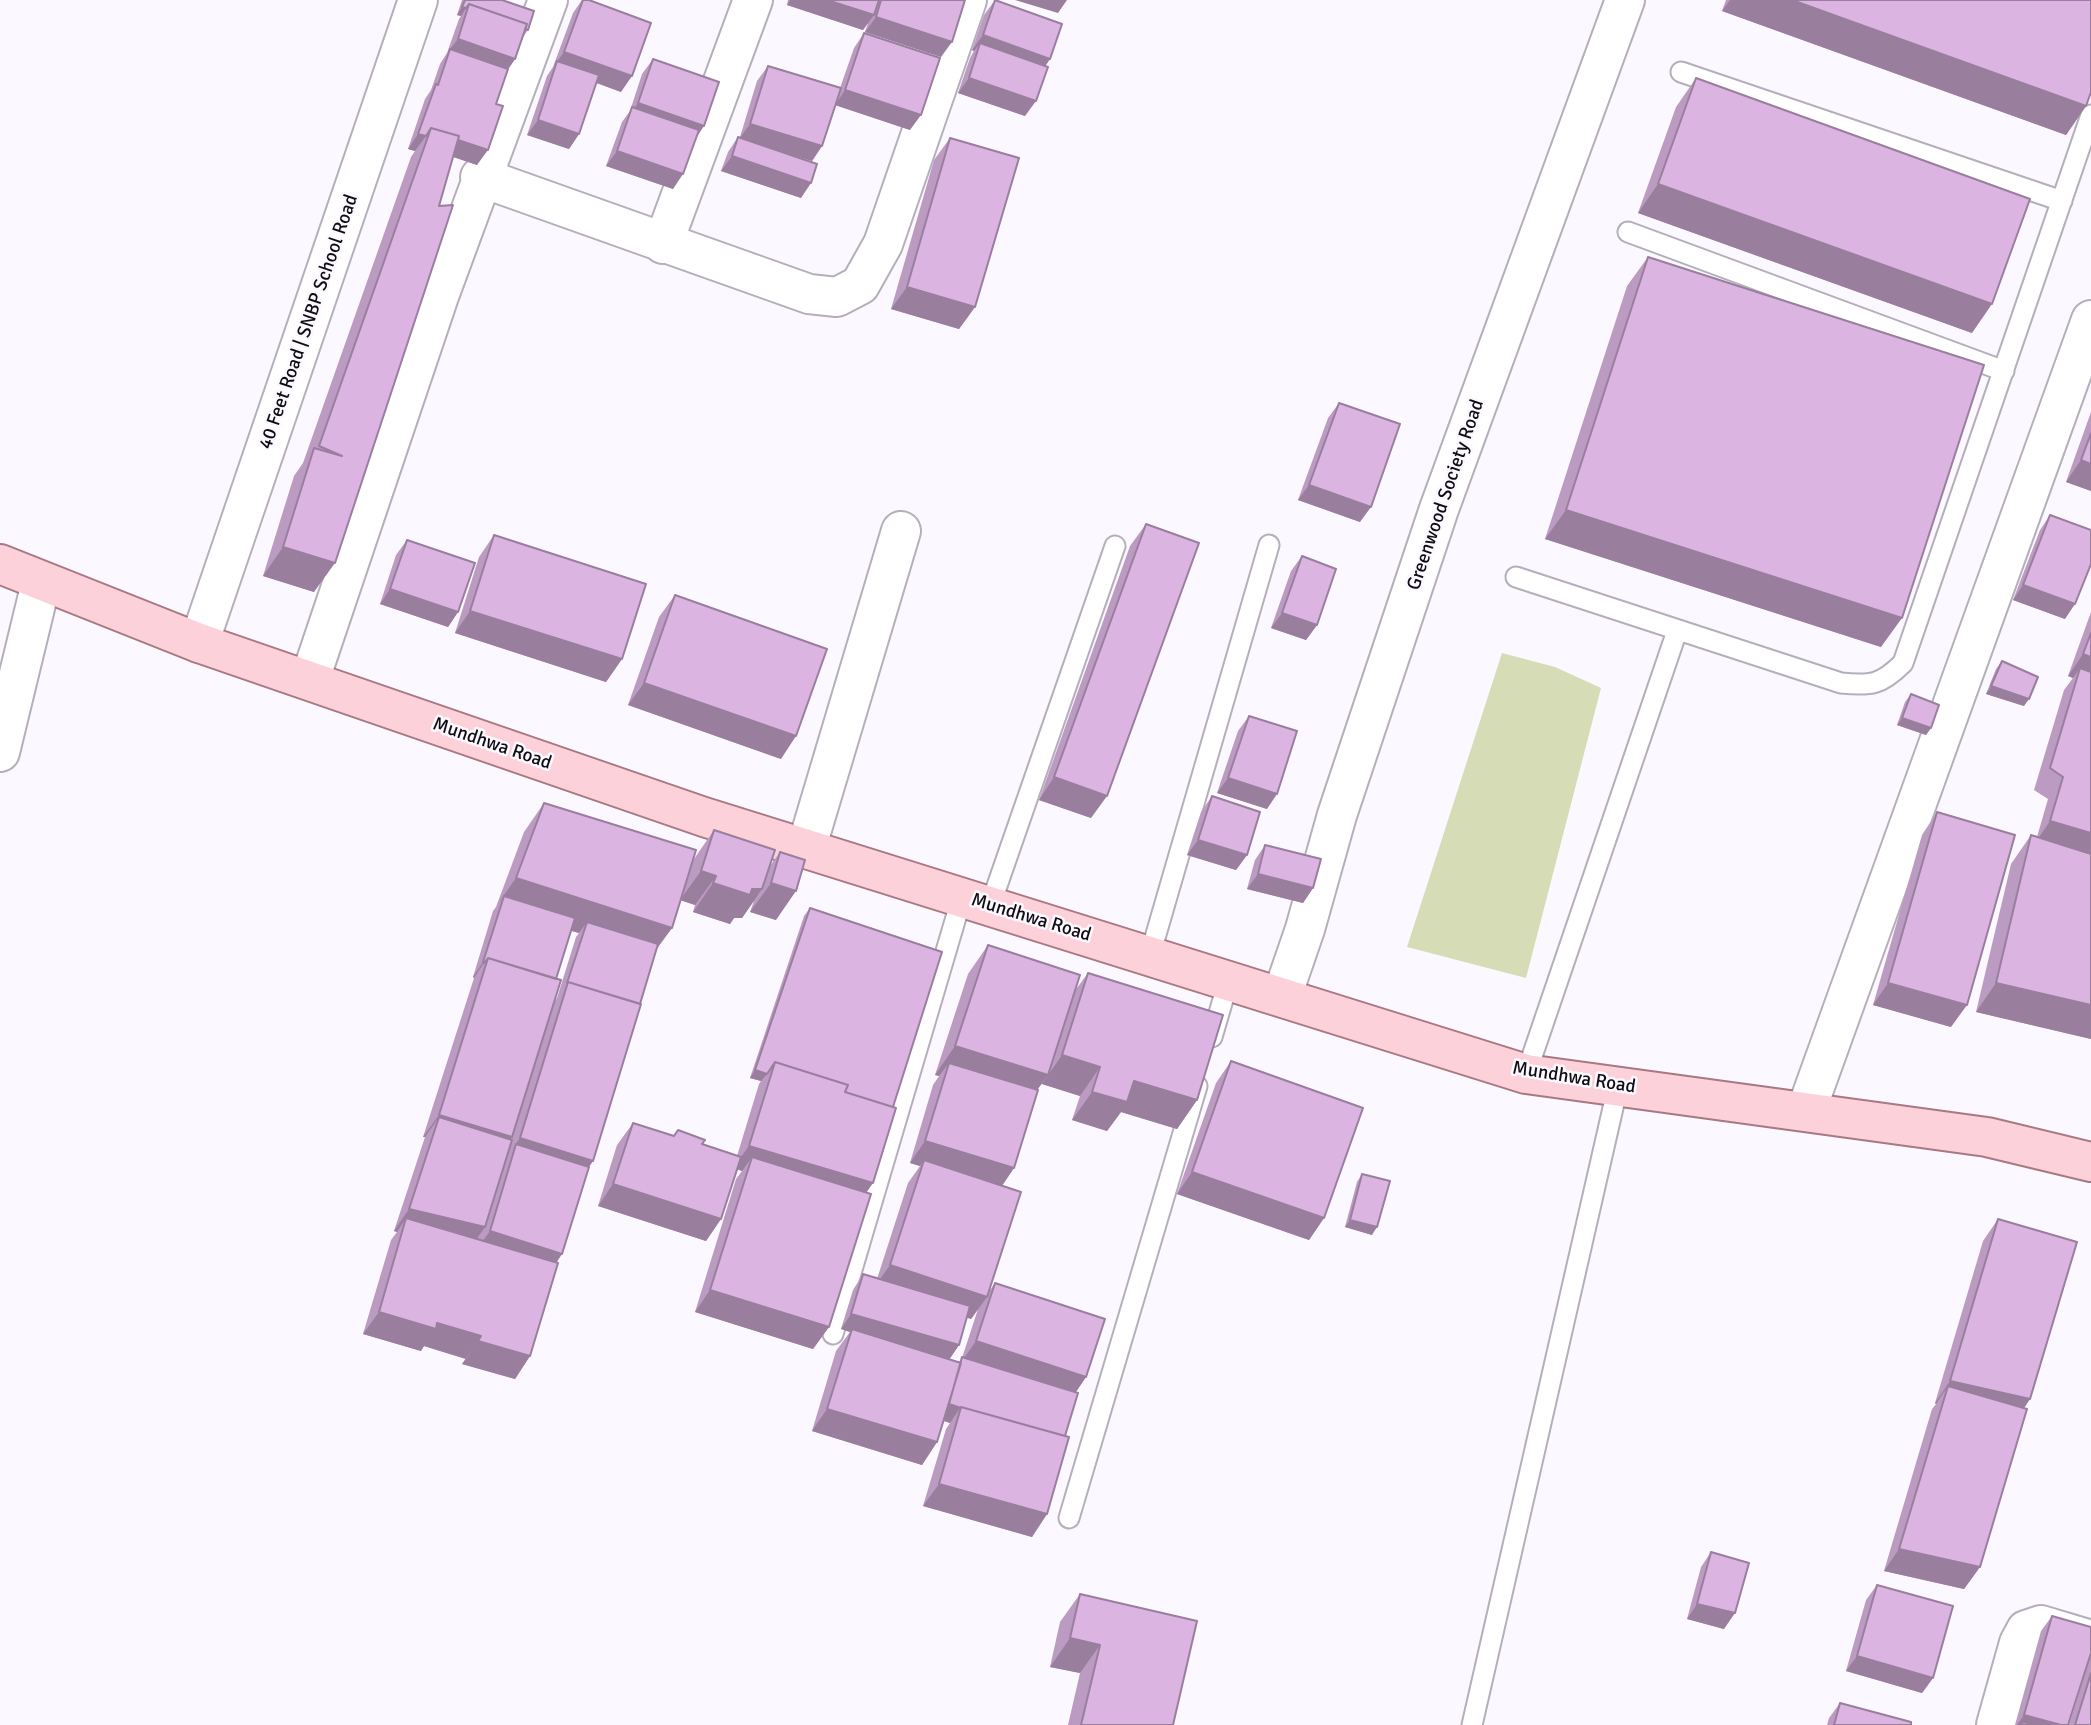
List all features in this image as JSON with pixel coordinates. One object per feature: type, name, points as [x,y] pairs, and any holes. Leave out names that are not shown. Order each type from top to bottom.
[{"type":"main road","name":"Mundhwa Road","points":[[0,564],[41,583],[199,643],[310,679],[549,764],[806,849],[1526,1074],[1987,1137],[2091,1162]]},
{"type":"street","name":"40 Feet Road | SNBP School Road","points":[[199,643],[418,0]]},
{"type":"street","points":[[310,679],[480,177],[548,0]]},
{"type":"street","points":[[663,244],[753,0]]},
{"type":"street","points":[[480,177],[809,294],[837,297],[860,285],[883,244],[967,0]]},
{"type":"street","name":"Greenwood Society Road","points":[[1282,996],[1305,929],[1337,815],[1439,509],[1625,0]]},
{"type":"street","points":[[1806,1111],[2091,320]]},
{"type":"street","points":[[806,849],[901,531]]},
{"type":"street","points":[[0,752],[41,583]]},
{"type":"street","points":[[1996,1725],[2019,1643],[2026,1630],[2041,1625],[2091,1640]]},
{"type":"lane","points":[[1681,72],[2062,201]]},
{"type":"lane","points":[[1516,577],[1841,682],[1870,686],[1890,676],[1903,663],[2091,115]]},
{"type":"lane","points":[[1628,232],[2004,371]]},
{"type":"lane","points":[[1150,955],[1269,545]]},
{"type":"lane","points":[[833,1334],[976,901],[1115,546]]},
{"type":"lane","points":[[1526,1074],[1678,631]]},
{"type":"lane","points":[[1069,1518],[1229,979]]},
{"type":"lane","points":[[1472,1725],[1618,1086]]},
{"type":"green space","points":[[1502,653],[1555,667],[1601,688],[1526,978],[1407,947]]},
{"type":"building","points":[[465,0],[502,0],[534,11],[528,30],[525,29],[527,24],[469,4],[466,8],[462,7]]},
{"type":"building","points":[[583,0],[651,23],[632,76],[564,52]]},
{"type":"building","points":[[827,0],[879,0],[874,15]]},
{"type":"building","points":[[881,0],[965,0],[952,42],[876,17]]},
{"type":"building","points":[[995,0],[1062,24],[1050,59],[983,35]]},
{"type":"building","points":[[1792,0],[2091,0],[2091,92],[2086,106]]},
{"type":"building","points":[[469,4],[527,24],[515,59],[458,39]]},
{"type":"building","points":[[864,33],[940,58],[921,115],[845,90]]},
{"type":"building","points":[[980,43],[1048,67],[1036,101],[969,78]]},
{"type":"building","points":[[450,49],[508,69],[496,104],[503,106],[488,150],[458,140],[459,136],[431,128],[426,136],[418,134]]},
{"type":"building","points":[[653,59],[719,82],[704,126],[638,103]]},
{"type":"building","points":[[557,61],[599,75],[579,134],[538,120]]},
{"type":"building","points":[[768,66],[841,88],[822,146],[750,124]]},
{"type":"building","points":[[1696,78],[2030,199],[1992,304],[1658,184]]},
{"type":"building","points":[[632,107],[699,130],[683,174],[617,151]]},
{"type":"building","points":[[431,128],[459,136],[439,206],[453,205],[335,563],[283,547],[314,448],[342,456],[319,446]]},
{"type":"building","points":[[738,137],[817,164],[811,183],[732,156]]},
{"type":"building","points":[[950,138],[1019,158],[975,307],[907,287]]},
{"type":"building","points":[[1648,257],[1984,365],[1902,618],[1566,510]]},
{"type":"building","points":[[1339,403],[1400,424],[1371,507],[1309,485]]},
{"type":"building","points":[[2091,433],[2091,464],[2081,460]]},
{"type":"building","points":[[2050,515],[2091,530],[2091,564],[2075,604],[2023,585]]},
{"type":"building","points":[[1146,524],[1199,543],[1107,796],[1054,777]]},
{"type":"building","points":[[494,535],[646,584],[622,659],[470,611]]},
{"type":"building","points":[[407,540],[475,563],[458,612],[390,589]]},
{"type":"building","points":[[1302,556],[1336,569],[1317,625],[1282,613]]},
{"type":"building","points":[[675,595],[827,649],[796,736],[644,683]]},
{"type":"building","points":[[2091,633],[2091,657],[2083,654]]},
{"type":"building","points":[[2002,661],[2038,677],[2029,699],[1991,686]]},
{"type":"building","points":[[2080,668],[2091,672],[2091,833],[2050,821],[2063,777],[2050,768]]},
{"type":"building","points":[[1911,694],[1939,705],[1931,728],[1902,718]]},
{"type":"building","points":[[1249,716],[1297,731],[1277,794],[1228,778]]},
{"type":"building","points":[[1212,796],[1260,812],[1247,855],[1198,840]]},
{"type":"building","points":[[544,803],[696,850],[672,928],[516,878]]},
{"type":"building","points":[[1937,812],[2015,835],[1967,1005],[1888,983]]},
{"type":"building","points":[[714,830],[775,850],[762,889],[752,889],[750,895],[713,883],[716,876],[701,871]]},
{"type":"building","points":[[2031,835],[2091,854],[2091,1005],[1996,983]]},
{"type":"building","points":[[1265,845],[1321,859],[1313,888],[1258,874]]},
{"type":"building","points":[[780,852],[805,860],[796,891],[771,883]]},
{"type":"building","points":[[504,896],[575,918],[556,979],[488,958],[483,962]]},
{"type":"building","points":[[810,908],[942,952],[893,1107],[845,1092],[848,1085],[775,1062],[767,1074],[755,1070]]},
{"type":"building","points":[[587,922],[658,944],[640,1004],[567,983]]},
{"type":"building","points":[[988,945],[1080,975],[1048,1075],[955,1046]]},
{"type":"building","points":[[488,958],[561,980],[512,1137],[439,1115]]},
{"type":"building","points":[[1088,973],[1223,1015],[1197,1100],[1134,1081],[1127,1102],[1092,1092],[1100,1067],[1062,1055]]},
{"type":"building","points":[[568,982],[641,1004],[593,1161],[520,1138]]},
{"type":"building","points":[[1231,1061],[1363,1108],[1324,1218],[1192,1172]]},
{"type":"building","points":[[775,1062],[848,1085],[845,1092],[896,1108],[873,1183],[749,1146]]},
{"type":"building","points":[[949,1063],[1038,1090],[1014,1168],[925,1141]]},
{"type":"building","points":[[439,1117],[512,1140],[485,1227],[409,1209]]},
{"type":"building","points":[[633,1123],[674,1136],[678,1130],[705,1140],[702,1144],[741,1157],[721,1219],[613,1184]]},
{"type":"building","points":[[516,1144],[589,1167],[562,1254],[490,1231]]},
{"type":"building","points":[[752,1157],[871,1194],[829,1327],[710,1290]]},
{"type":"building","points":[[924,1160],[1021,1192],[987,1297],[890,1265]]},
{"type":"building","points":[[1362,1174],[1390,1181],[1377,1227],[1350,1220]]},
{"type":"building","points":[[406,1218],[558,1263],[530,1356],[478,1341],[481,1336],[437,1323],[436,1329],[379,1312]]},
{"type":"building","points":[[1998,1219],[2077,1242],[2030,1399],[1950,1381]]},
{"type":"building","points":[[863,1274],[970,1306],[959,1345],[851,1314]]},
{"type":"building","points":[[995,1283],[1105,1319],[1086,1377],[976,1341]]},
{"type":"building","points":[[852,1329],[961,1363],[937,1442],[827,1409]]},
{"type":"building","points":[[962,1357],[1078,1393],[1065,1436],[949,1404]]},
{"type":"building","points":[[1948,1386],[2027,1409],[1980,1567],[1899,1549]]},
{"type":"building","points":[[961,1407],[1069,1437],[1047,1514],[939,1484]]},
{"type":"building","points":[[1711,1552],[1749,1563],[1735,1613],[1697,1604]]},
{"type":"building","points":[[1877,1585],[1953,1606],[1933,1678],[1857,1656]]},
{"type":"building","points":[[1080,1594],[1197,1621],[1173,1725],[1081,1725],[1100,1645],[1070,1638]]},
{"type":"building","points":[[2052,1616],[2091,1627],[2091,1653],[2068,1725],[2024,1715]]},
{"type":"building","points":[[2091,1673],[2091,1725],[2075,1725]]},
{"type":"building","points":[[1840,1703],[1911,1722],[1911,1725],[1834,1725]]}]
